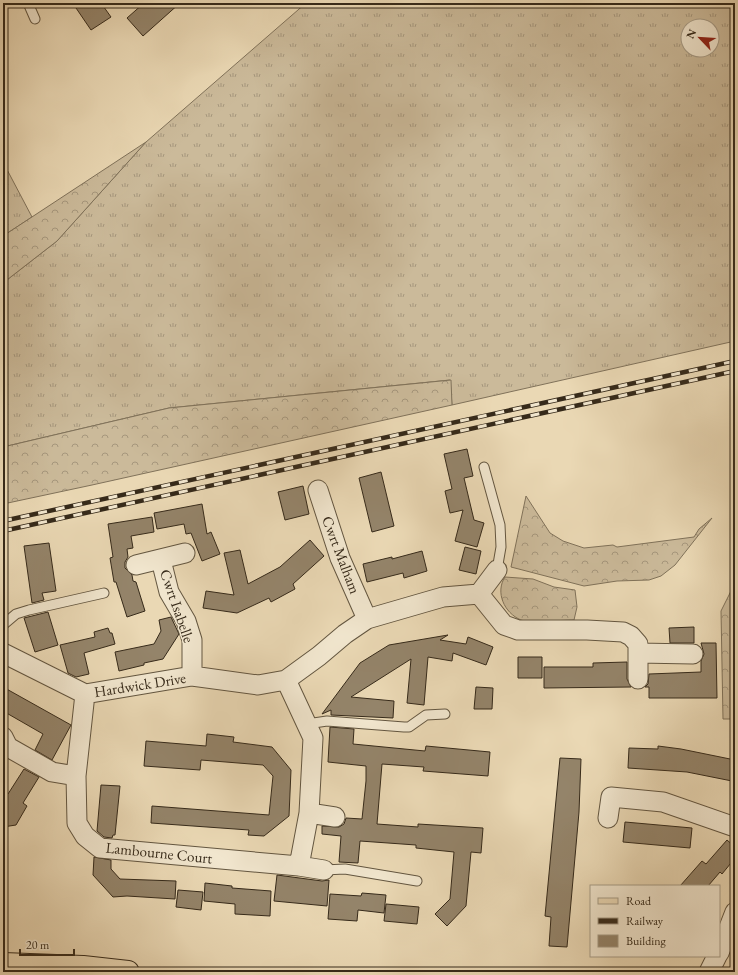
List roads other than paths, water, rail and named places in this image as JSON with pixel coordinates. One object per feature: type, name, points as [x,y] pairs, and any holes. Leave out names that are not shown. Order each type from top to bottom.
[{"type":"main road","points":[[3,964],[83,967],[128,972]]},
{"type":"street","name":"Cwrt Malham","points":[[318,490],[340,558],[367,619]]},
{"type":"street","name":"Cwrt Isabelle","points":[[136,565],[185,553]]},
{"type":"street","name":"Cwrt Isabelle","points":[[161,560],[169,592],[186,621],[192,640],[192,676]]},
{"type":"street","points":[[497,570],[479,594],[504,625],[518,630],[587,621],[623,632],[631,636],[638,644],[638,679]]},
{"type":"street","name":"Hardwick Drive","points":[[3,653],[85,694],[192,676],[258,685],[286,680],[319,656],[345,634],[367,619],[443,597],[479,594]]},
{"type":"street","points":[[638,653],[669,661],[693,654]]},
{"type":"street","points":[[286,680],[313,738],[308,813],[299,866]]},
{"type":"street","name":"Lambourne Court","points":[[85,694],[76,776],[77,824],[85,836],[100,848],[299,866],[324,870]]},
{"type":"street","points":[[5,746],[52,772],[76,776]]},
{"type":"street","points":[[608,818],[611,797],[663,802],[735,826]]},
{"type":"street","points":[[308,813],[335,817]]},
{"type":"street","points":[[720,950],[735,912]]},
{"type":"street","points":[[709,972],[716,957]]},
{"type":"lane","points":[[28,3],[35,19]]},
{"type":"lane","points":[[484,467],[500,525],[500,547],[497,570]]},
{"type":"lane","points":[[3,625],[16,614],[104,593]]},
{"type":"lane","points":[[307,724],[327,721],[404,727],[409,726],[426,715],[445,714]]},
{"type":"lane","points":[[324,870],[345,869],[417,881]]},
{"type":"railway","points":[[3,521],[735,361]]},
{"type":"railway","points":[[3,531],[735,371]]}]
